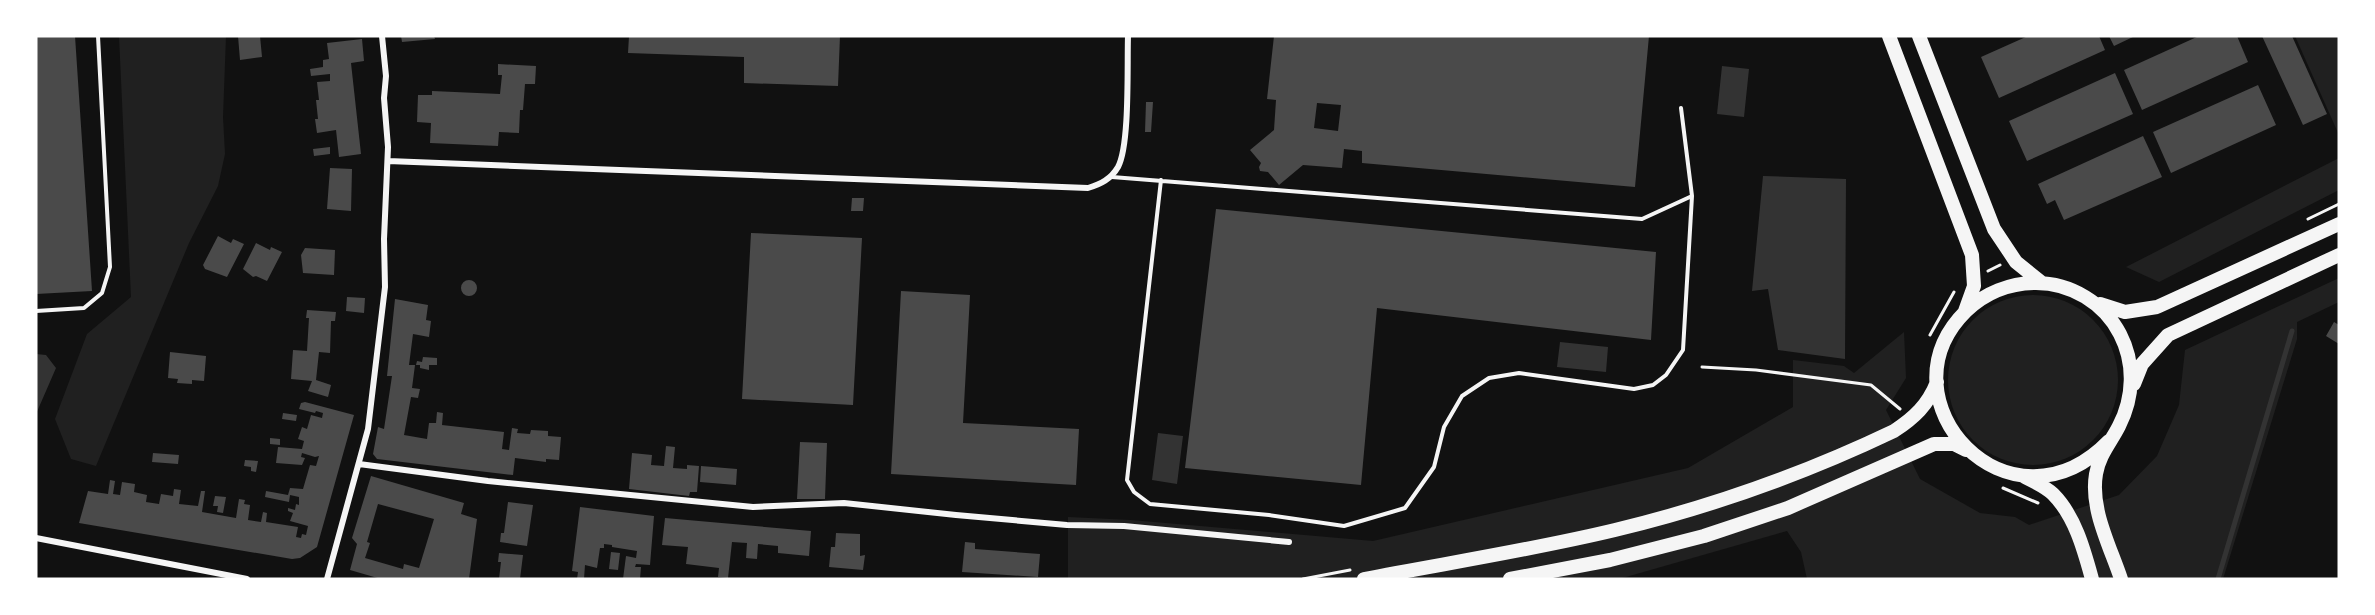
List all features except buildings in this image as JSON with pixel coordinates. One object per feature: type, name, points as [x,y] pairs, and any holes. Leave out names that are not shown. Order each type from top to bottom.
[{"type":"main road","points":[[1888,36],[1972,255],[1974,279],[1971,298],[1947,339],[1942,352],[1938,380],[1942,407],[1947,421],[1972,454]]},
{"type":"main road","points":[[1919,36],[1987,213],[2003,246],[2029,274],[2042,283]]},
{"type":"main road","points":[[1962,315],[1973,305],[1998,290],[2027,283],[2042,283],[2073,291],[2116,311],[2125,312],[2157,307],[2339,224]]},
{"type":"main road","points":[[2121,579],[2101,520],[2095,493],[2095,476],[2098,463],[2125,413],[2142,364],[2168,335],[2339,255]]},
{"type":"main road","points":[[2088,298],[2111,321],[2127,349],[2130,365],[2130,398]]},
{"type":"main road","points":[[1364,579],[1615,530],[1695,509],[1771,484],[1873,441],[1908,422],[1925,406],[1938,380]]},
{"type":"main road","points":[[2024,476],[2055,474],[2070,469],[2097,453],[2109,441]]},
{"type":"main road","points":[[1510,579],[1610,560],[1704,536],[1788,508],[1934,444],[1954,444],[1996,469],[2024,476],[2042,486],[2055,497],[2070,518],[2078,535],[2092,579]]},
{"type":"street","points":[[327,579],[359,464],[372,401],[385,287],[384,239],[388,161],[384,99],[386,76],[381,36]]},
{"type":"street","points":[[388,161],[1088,188],[1111,177],[1124,152],[1128,36]]},
{"type":"street","points":[[359,464],[488,481],[753,507],[844,503],[1067,525],[1124,526],[1289,542]]},
{"type":"street","points":[[36,538],[247,579]]},
{"type":"lane","points":[[36,311],[84,308],[102,293],[110,267],[98,36]]},
{"type":"lane","points":[[1161,180],[1127,480],[1134,492],[1150,504],[1269,515],[1344,525],[1405,508],[1434,467],[1444,427],[1462,396],[1489,378],[1519,373],[1634,389],[1653,386],[1666,375],[1683,350],[1692,195],[1681,108]]},
{"type":"lane","points":[[1111,177],[1642,219],[1692,195]]},
{"type":"path","points":[[2303,221],[2339,204]]},
{"type":"path","points":[[1929,339],[1931,331],[1957,288],[2013,258]]},
{"type":"path","points":[[1702,367],[1756,370],[1871,385],[1899,406],[1903,414],[1906,408]]},
{"type":"path","points":[[2002,487],[2036,503],[2043,504],[2055,497]]},
{"type":"path","points":[[1303,579],[1350,570]]},
{"type":"shaded area","points":[[119,36],[226,36],[223,117],[225,154],[218,186],[189,243],[96,466],[71,459],[55,419],[87,334],[131,297]]},
{"type":"shaded area","points":[[2295,36],[2339,36],[2339,135]]},
{"type":"shaded area","points":[[1722,66],[1749,69],[1744,117],[1717,114]]},
{"type":"shaded area","points":[[2339,158],[2339,190],[2159,282],[2126,267]]},
{"type":"shaded area","points":[[1763,176],[1846,179],[1845,359],[1778,350],[1768,289],[1752,291]]},
{"type":"shaded area","points":[[2339,278],[2339,302],[2297,322],[2297,339],[2223,579],[1807,579],[1801,552],[1787,531],[1619,579],[1068,579],[1068,517],[1131,520],[1373,541],[1688,468],[1793,407],[1793,360],[1844,366],[1854,373],[1904,332],[1906,378],[1886,410],[1920,479],[1980,513],[2015,517],[2029,525],[2119,495],[2157,456],[2179,405],[2185,350]]},
{"type":"shaded area","points":[[2033,295],[2066,301],[2093,320],[2112,347],[2118,380],[2112,413],[2093,440],[2066,459],[2033,465],[2000,459],[1973,440],[1954,413],[1948,380],[1954,347],[1973,320],[2000,301]]},
{"type":"shaded area","points":[[1560,342],[1608,347],[1606,372],[1557,367]]},
{"type":"shaded area","points":[[36,354],[46,355],[56,368],[36,414]]},
{"type":"shaded area","points":[[1158,433],[1183,436],[1177,484],[1152,480]]},
{"type":"waterway","points":[[2218,579],[2292,331]]}]
